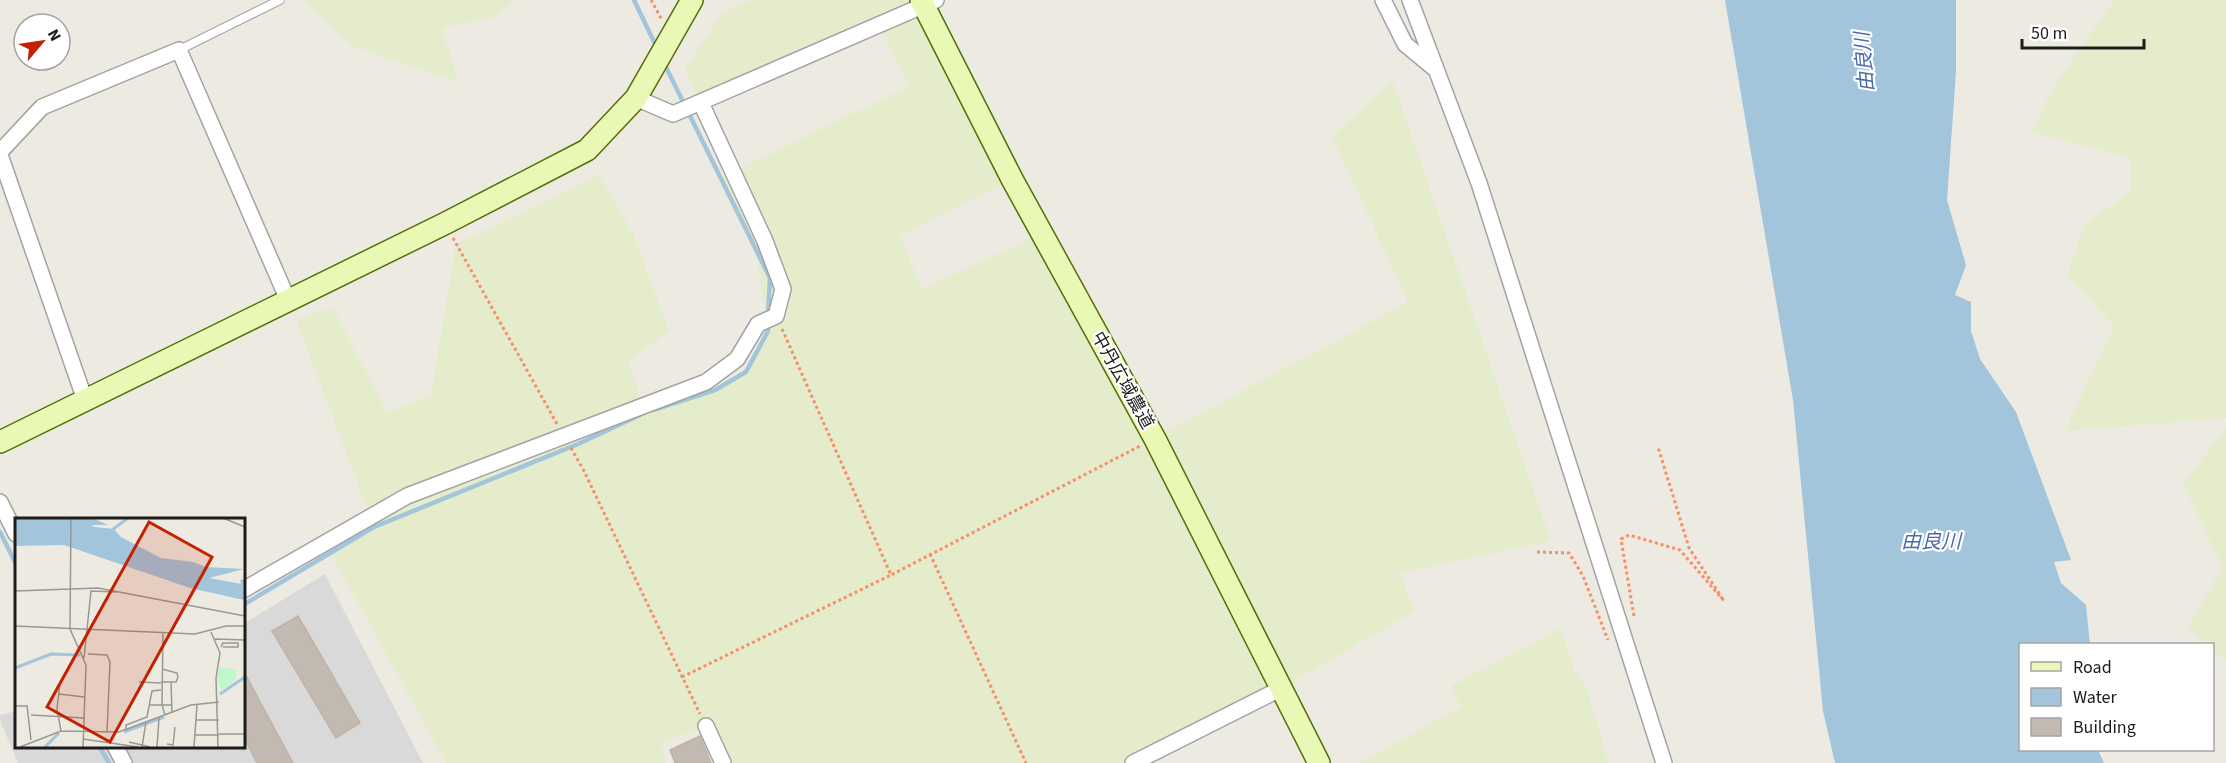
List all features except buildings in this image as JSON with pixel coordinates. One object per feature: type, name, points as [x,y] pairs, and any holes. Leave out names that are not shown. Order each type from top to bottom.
[{"type":"street","points":[[0,442],[446,224],[587,150],[636,99],[692,0]]},
{"type":"street","points":[[1383,0],[1406,44],[1436,70]]},
{"type":"street","points":[[1410,0],[1479,183],[1664,763]]},
{"type":"street","points":[[636,99],[673,114],[927,1]]},
{"type":"street","name":"中丹広域農道","points":[[927,1],[1012,179],[1155,439],[1319,763]]},
{"type":"street","points":[[86,400],[0,153],[42,107],[179,50],[288,300]]},
{"type":"street","points":[[244,589],[407,496],[706,382],[737,359],[758,324],[776,316],[783,289],[765,241],[701,103]]},
{"type":"street","points":[[0,502],[15,532]]},
{"type":"street","points":[[1133,763],[1282,688]]},
{"type":"street","points":[[706,726],[723,763]]},
{"type":"street","points":[[115,748],[124,763]]},
{"type":"lane","points":[[179,50],[280,0]]},
{"type":"path","points":[[446,224],[584,471],[706,726]]},
{"type":"path","points":[[776,316],[891,574]]},
{"type":"path","points":[[682,677],[891,574],[1155,439]]},
{"type":"path","points":[[1636,624],[1621,539],[1629,535],[1680,550],[1724,601],[1689,548],[1658,447]]},
{"type":"path","points":[[1537,552],[1569,553],[1583,576],[1605,636],[1611,644]]},
{"type":"path","points":[[930,554],[1026,763]]},
{"type":"shaded area","points":[[325,574],[423,763],[18,763],[0,720],[0,715],[15,711],[15,748],[244,748],[244,623]]},
{"type":"green space","points":[[303,0],[516,0],[493,18],[442,28],[459,83],[353,46]]},
{"type":"green space","points":[[752,0],[906,0],[907,3],[701,103],[685,69],[722,13]]},
{"type":"green space","points":[[2114,0],[2226,0],[2226,418],[2065,431],[2114,326],[2067,275],[2085,223],[2130,193],[2131,158],[2032,132],[2050,92]]},
{"type":"green space","points":[[923,4],[1012,179],[900,236],[922,289],[1042,233],[1155,438],[1408,302],[1332,136],[1393,81],[1551,541],[1400,573],[1415,611],[1282,688],[1138,763],[723,763],[705,726],[662,743],[666,763],[446,763],[331,554],[374,527],[296,320],[333,307],[387,413],[431,395],[456,244],[599,175],[634,235],[669,331],[629,361],[645,412],[715,390],[746,372],[768,331],[755,248],[721,178],[909,86],[879,25]]},
{"type":"green space","points":[[2226,428],[2226,662],[2214,651],[2214,643],[2206,643],[2188,628],[2222,567],[2183,483]]},
{"type":"green space","points":[[1561,628],[1574,669],[1587,689],[1609,763],[1359,763],[1461,707],[1451,686]]},
{"type":"water","name":"由良川","points":[[1725,0],[1956,0],[1956,71],[1947,200],[1966,265],[1955,295],[1971,302],[1971,331],[1980,359],[2016,412],[2071,560],[2054,562],[2061,583],[2086,605],[2090,643],[2019,643],[2019,751],[2098,751],[2104,763],[1835,763],[1823,711],[1793,400]]},
{"type":"waterway","points":[[634,0],[657,48]]},
{"type":"waterway","points":[[663,61],[770,278],[768,316]]},
{"type":"waterway","points":[[653,410],[715,390],[746,372],[768,331],[768,324]]},
{"type":"waterway","points":[[244,604],[374,527],[578,444],[640,415]]},
{"type":"waterway","points":[[0,532],[15,562]]},
{"type":"waterway","points":[[100,748],[109,763]]}]
